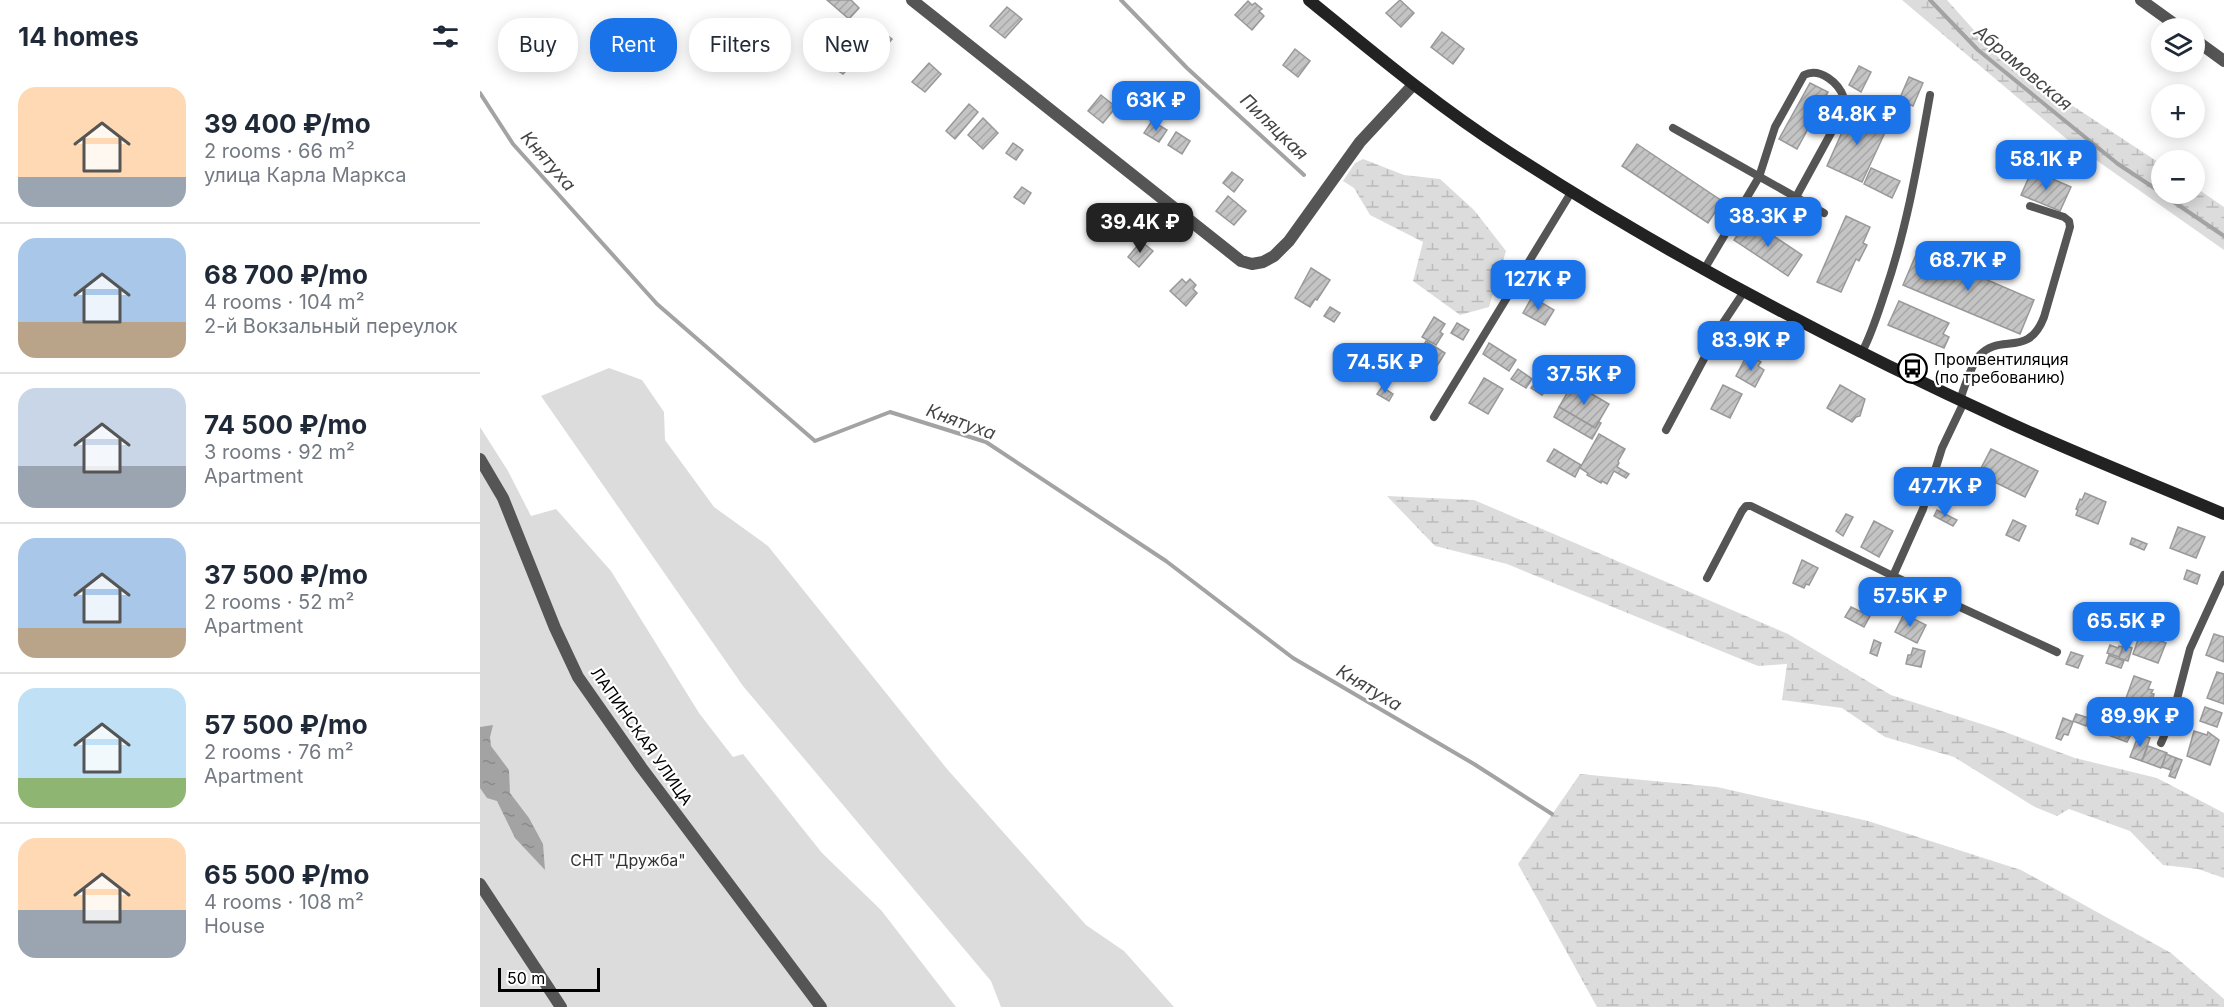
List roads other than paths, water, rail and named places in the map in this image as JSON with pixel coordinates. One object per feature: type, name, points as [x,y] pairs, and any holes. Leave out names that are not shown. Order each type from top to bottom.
[{"type":"street","points":[[912,0],[1241,261],[1252,264],[1263,262],[1289,242],[1360,142],[1413,85]]},
{"type":"street","points":[[1310,0],[1413,85],[1506,151],[1705,268],[1862,352],[1962,401],[2224,514]]},
{"type":"street","points":[[2141,0],[2166,18]]},
{"type":"street","points":[[2205,47],[2224,61]]},
{"type":"street","name":"ЛАПИНСКАЯ УЛИЦА","points":[[480,459],[503,498],[555,628],[578,676],[634,757],[821,1007]]},
{"type":"street","points":[[480,884],[561,1007]]},
{"type":"lane","points":[[1705,268],[1759,177],[1775,127],[1804,75],[1811,72],[1820,73],[1838,88],[1844,97],[1844,104],[1842,113],[1796,197]]},
{"type":"lane","points":[[1862,352],[1872,332],[1901,242],[1913,192],[1930,95]]},
{"type":"lane","points":[[1672,128],[1824,213]]},
{"type":"lane","points":[[1434,417],[1572,191]]},
{"type":"lane","points":[[1893,576],[1923,509],[1942,448],[1975,363],[1980,355],[1989,349],[2031,338],[2039,330],[2044,317],[2070,227],[2069,221],[2064,218],[2030,206]]},
{"type":"lane","points":[[1666,430],[1723,323],[1745,290]]},
{"type":"lane","points":[[1707,578],[1742,511],[1746,506],[1751,506],[1893,576],[2057,652]]},
{"type":"lane","points":[[2161,743],[2172,718],[2190,649],[2224,575]]},
{"type":"water","points":[[493,725],[490,737],[491,746],[509,770],[510,793],[529,818],[543,844],[545,870],[515,838],[497,801],[487,798],[480,788],[480,727]]},
{"type":"waterway","name":"Пиляцкая","points":[[1121,0],[1187,68],[1304,175]]},
{"type":"waterway","name":"Абрамовская","points":[[1930,0],[1978,50],[2118,164],[2151,186]]},
{"type":"waterway","name":"Княтуха","points":[[480,93],[513,144],[657,304],[815,441],[890,412],[986,442],[1166,561],[1293,658],[1474,764],[1552,814]]},
{"type":"waterway","name":"Абрамовская","points":[[2177,204],[2224,236]]},
{"type":"place","name":"Промвентиляция (по требованию)","points":[[1913,368]]},
{"type":"park label","name":"СНТ \"Дружба\"","points":[[628,860]]}]
